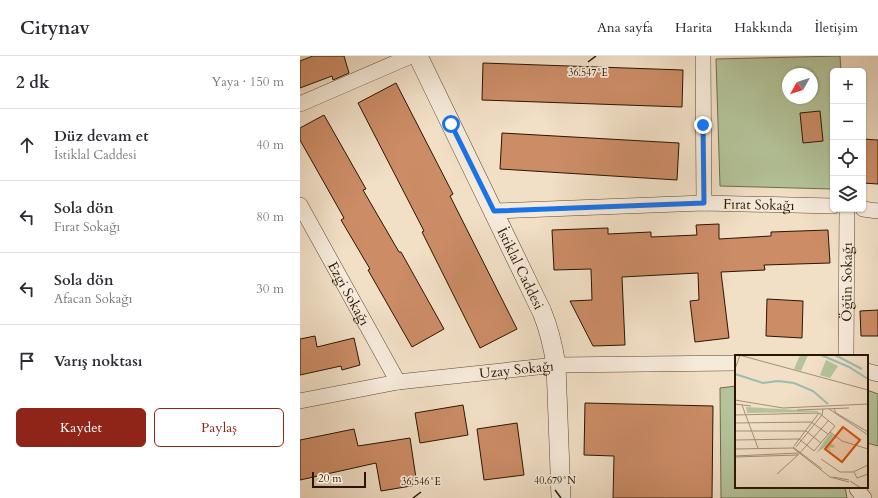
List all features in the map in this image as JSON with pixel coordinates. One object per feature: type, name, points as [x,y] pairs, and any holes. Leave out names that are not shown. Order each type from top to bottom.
[{"type":"street","points":[[300,104],[411,56]]},
{"type":"street","name":"İstiklal Caddesi","points":[[418,56],[494,211],[550,332],[554,347],[556,365],[560,498]]},
{"type":"street","points":[[703,56],[704,203]]},
{"type":"street","name":"Fırat Sokağı","points":[[494,211],[704,203],[830,206]]},
{"type":"street","name":"Ezgi Sokağı","points":[[300,205],[398,382]]},
{"type":"street","points":[[866,209],[878,211]]},
{"type":"street","name":"Öğün Sokağı","points":[[846,355],[847,212]]},
{"type":"street","name":"Uzay Sokağı","points":[[300,401],[398,382],[556,365],[735,363]]},
{"type":"street","points":[[868,371],[878,374]]},
{"type":"green space","points":[[840,56],[841,68],[830,68],[830,189],[720,186],[716,59]]},
{"type":"green space","points":[[735,386],[735,488],[845,488],[847,498],[721,498],[720,388]]},
{"type":"green space","points":[[868,390],[878,394],[878,446],[868,443]]},
{"type":"building","points":[[313,56],[344,56],[349,73],[333,80],[332,76],[300,88],[300,61]]},
{"type":"building","points":[[483,63],[683,70],[682,107],[482,100]]},
{"type":"building","points":[[396,83],[453,194],[450,196],[517,329],[480,348],[422,232],[424,231],[358,103]]},
{"type":"building","points":[[820,111],[823,141],[803,143],[800,113]]},
{"type":"building","points":[[324,115],[366,189],[363,190],[399,252],[401,252],[444,329],[412,347],[368,270],[370,269],[341,220],[344,218],[300,140],[300,128]]},
{"type":"building","points":[[502,133],[679,143],[677,180],[500,169]]},
{"type":"building","points":[[866,139],[878,140],[878,184],[866,183]]},
{"type":"building","points":[[719,224],[719,239],[771,236],[771,232],[828,230],[830,263],[764,265],[765,270],[721,272],[729,338],[695,342],[690,301],[699,300],[698,273],[622,277],[625,345],[593,346],[570,301],[592,300],[591,269],[554,270],[552,230],[608,228],[608,234],[651,232],[651,237],[697,235],[696,225]]},
{"type":"building","points":[[767,299],[803,301],[802,338],[766,336]]},
{"type":"building","points":[[878,310],[878,336],[861,336],[860,311]]},
{"type":"building","points":[[315,336],[317,347],[354,338],[360,365],[342,370],[341,366],[300,375],[300,339]]},
{"type":"building","points":[[585,403],[713,406],[712,498],[613,498],[614,456],[584,455]]},
{"type":"building","points":[[463,405],[468,435],[420,443],[415,413]]},
{"type":"building","points":[[517,423],[524,475],[484,480],[477,429]]},
{"type":"building","points":[[354,429],[358,446],[410,438],[417,485],[381,491],[376,463],[300,480],[300,440]]},
{"type":"route","points":[[451,124],[494,211],[704,203],[703,125]]}]
